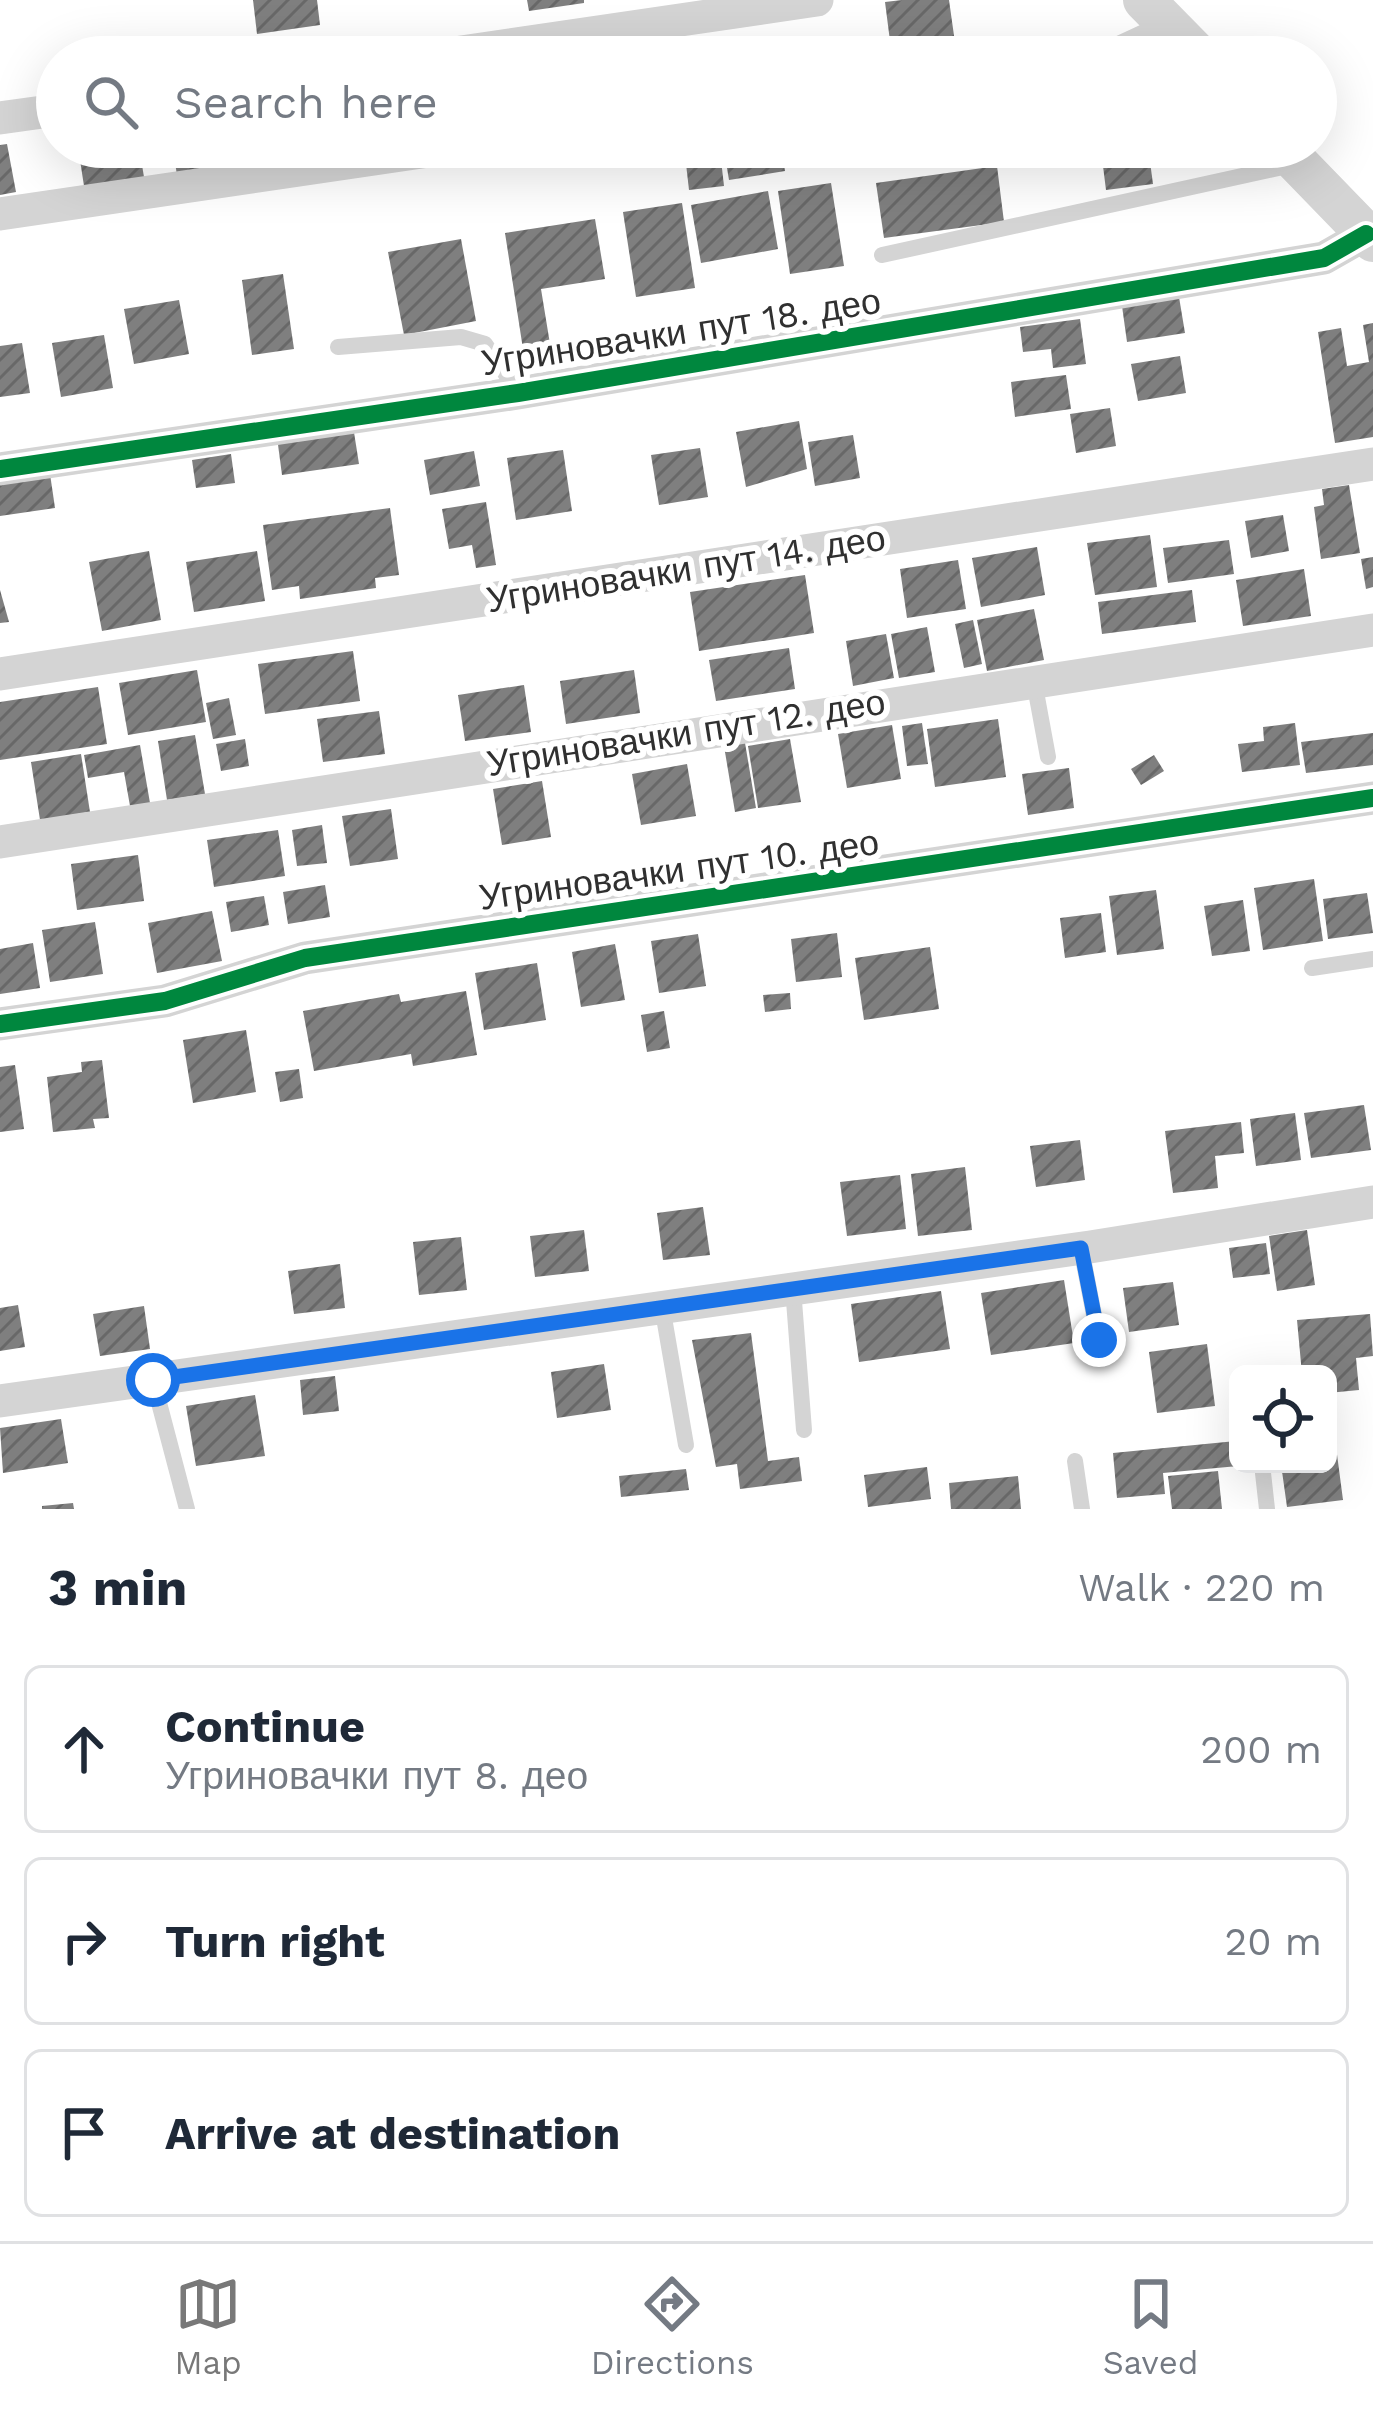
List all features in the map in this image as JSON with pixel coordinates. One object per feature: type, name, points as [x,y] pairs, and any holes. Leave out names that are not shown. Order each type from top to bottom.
[{"type":"street","points":[[571,36],[817,0]]},
{"type":"street","points":[[0,118],[36,113]]},
{"type":"street","points":[[0,214],[314,168]]},
{"type":"street","points":[[1302,168],[1369,238]]},
{"type":"street","name":"Угриновачки пут 18. део","points":[[0,469],[518,393],[1324,258],[1369,238]]},
{"type":"street","name":"Угриновачки пут 14. део","points":[[0,674],[1373,464]]},
{"type":"street","name":"Угриновачки пут 12. део","points":[[0,842],[1373,629]]},
{"type":"street","name":"Угриновачки пут 10. део","points":[[0,1024],[165,1001],[305,958],[1373,798]]},
{"type":"street","points":[[0,1401],[1081,1248],[1373,1202]]},
{"type":"lane","points":[[882,255],[1237,168]]},
{"type":"lane","points":[[338,347],[461,337],[485,344],[518,393]]},
{"type":"lane","points":[[1034,681],[1048,757]]},
{"type":"lane","points":[[1312,968],[1373,959]]},
{"type":"lane","points":[[1081,1248],[1099,1340]]},
{"type":"lane","points":[[793,1287],[804,1430]]},
{"type":"lane","points":[[662,1306],[686,1445]]},
{"type":"lane","points":[[153,1380],[188,1509]]},
{"type":"lane","points":[[1075,1461],[1082,1509]]},
{"type":"lane","points":[[1263,1473],[1267,1509]]},
{"type":"building","points":[[253,0],[317,0],[320,25],[257,34]]},
{"type":"building","points":[[527,0],[584,0],[584,3],[529,11]]},
{"type":"building","points":[[949,0],[954,36],[889,36],[885,2]]},
{"type":"building","points":[[7,144],[16,192],[0,195],[0,145]]},
{"type":"building","points":[[81,168],[142,168],[144,177],[84,186]]},
{"type":"building","points":[[176,168],[236,168],[177,176]]},
{"type":"building","points":[[686,168],[722,168],[724,186],[689,190]]},
{"type":"building","points":[[727,168],[784,168],[785,171],[729,180]]},
{"type":"building","points":[[997,168],[1004,222],[884,238],[876,183]]},
{"type":"building","points":[[1103,168],[1151,168],[1153,184],[1106,190]]},
{"type":"building","points":[[831,183],[844,266],[790,274],[778,191]]},
{"type":"building","points":[[768,191],[778,249],[701,263],[691,205]]},
{"type":"building","points":[[682,203],[695,288],[636,297],[623,212]]},
{"type":"building","points":[[595,219],[605,279],[541,289],[550,344],[523,349],[505,233]]},
{"type":"building","points":[[461,239],[476,321],[404,335],[388,252]]},
{"type":"building","points":[[283,274],[294,349],[252,355],[242,280]]},
{"type":"building","points":[[1179,297],[1185,333],[1127,342],[1122,306]]},
{"type":"building","points":[[179,300],[189,354],[134,364],[124,309]]},
{"type":"building","points":[[1080,319],[1086,364],[1053,368],[1051,349],[1023,352],[1020,327]]},
{"type":"building","points":[[1373,323],[1373,437],[1335,443],[1318,332],[1341,328],[1347,366],[1369,362],[1363,325]]},
{"type":"building","points":[[104,335],[113,388],[61,397],[52,343]]},
{"type":"building","points":[[22,343],[30,393],[0,397],[0,346]]},
{"type":"building","points":[[1180,356],[1186,393],[1138,401],[1131,364]]},
{"type":"building","points":[[1066,375],[1071,409],[1015,417],[1011,382]]},
{"type":"building","points":[[1110,408],[1116,446],[1076,453],[1070,414]]},
{"type":"building","points":[[799,421],[807,469],[746,487],[736,432]]},
{"type":"building","points":[[353,426],[359,464],[282,475],[277,437]]},
{"type":"building","points":[[853,435],[860,478],[815,486],[808,442]]},
{"type":"building","points":[[700,448],[708,497],[659,505],[651,455]]},
{"type":"building","points":[[563,450],[572,511],[516,520],[507,458]]},
{"type":"building","points":[[474,451],[480,486],[430,495],[424,460]]},
{"type":"building","points":[[231,454],[235,483],[196,488],[192,460]]},
{"type":"building","points":[[49,467],[55,508],[0,516],[0,474]]},
{"type":"building","points":[[1349,485],[1360,553],[1321,559],[1314,507],[1324,505],[1322,489]]},
{"type":"building","points":[[486,502],[496,565],[476,568],[472,545],[449,549],[442,509]]},
{"type":"building","points":[[390,508],[399,575],[375,578],[376,588],[300,599],[299,586],[272,590],[263,525]]},
{"type":"building","points":[[1283,515],[1289,551],[1251,558],[1245,521]]},
{"type":"building","points":[[1150,535],[1157,587],[1095,595],[1087,543]]},
{"type":"building","points":[[1229,540],[1234,574],[1168,583],[1163,548]]},
{"type":"building","points":[[1037,547],[1045,595],[981,607],[972,558]]},
{"type":"building","points":[[149,551],[161,620],[102,631],[89,562]]},
{"type":"building","points":[[257,551],[265,601],[194,612],[186,562]]},
{"type":"building","points":[[1373,557],[1373,587],[1366,589],[1361,559]]},
{"type":"building","points":[[958,560],[966,609],[907,618],[900,569]]},
{"type":"building","points":[[1304,569],[1311,616],[1243,626],[1236,580]]},
{"type":"building","points":[[805,575],[814,633],[699,651],[690,592]]},
{"type":"building","points":[[0,590],[9,622],[0,623]]},
{"type":"building","points":[[1192,590],[1196,622],[1102,634],[1098,602]]},
{"type":"building","points":[[1034,609],[1044,660],[987,671],[977,620]]},
{"type":"building","points":[[973,620],[982,664],[964,668],[955,624]]},
{"type":"building","points":[[927,627],[935,672],[899,678],[891,634]]},
{"type":"building","points":[[886,634],[894,678],[853,686],[846,641]]},
{"type":"building","points":[[789,648],[795,689],[716,701],[709,660]]},
{"type":"building","points":[[353,651],[360,701],[265,714],[258,664]]},
{"type":"building","points":[[197,670],[206,722],[128,735],[119,683]]},
{"type":"building","points":[[634,670],[640,713],[566,724],[560,681]]},
{"type":"building","points":[[524,685],[531,732],[465,741],[458,695]]},
{"type":"building","points":[[98,687],[107,744],[0,760],[0,702]]},
{"type":"building","points":[[229,698],[236,735],[213,739],[206,703]]},
{"type":"building","points":[[379,711],[385,754],[323,762],[317,719]]},
{"type":"building","points":[[998,719],[1006,777],[935,787],[927,729]]},
{"type":"building","points":[[922,723],[928,764],[907,766],[902,726]]},
{"type":"building","points":[[1295,723],[1300,765],[1242,772],[1238,744],[1264,741],[1263,727]]},
{"type":"building","points":[[892,725],[901,779],[847,788],[838,734]]},
{"type":"building","points":[[1373,733],[1373,765],[1306,773],[1301,742]]},
{"type":"building","points":[[195,735],[205,794],[167,800],[158,741]]},
{"type":"building","points":[[744,737],[756,808],[735,812],[723,740]]},
{"type":"building","points":[[245,739],[249,766],[221,771],[216,744]]},
{"type":"building","points":[[790,739],[801,802],[758,808],[748,746]]},
{"type":"building","points":[[140,745],[150,803],[130,806],[124,772],[88,778],[84,755]]},
{"type":"building","points":[[81,754],[90,812],[40,820],[31,762]]},
{"type":"building","points":[[1154,755],[1164,771],[1141,785],[1131,769]]},
{"type":"building","points":[[687,764],[696,816],[641,825],[632,774]]},
{"type":"building","points":[[1069,768],[1074,808],[1028,815],[1022,774]]},
{"type":"building","points":[[542,781],[551,837],[502,845],[493,789]]},
{"type":"building","points":[[391,809],[398,859],[350,866],[342,816]]},
{"type":"building","points":[[322,825],[327,863],[297,866],[292,830]]},
{"type":"building","points":[[278,830],[285,876],[214,887],[207,840]]},
{"type":"building","points":[[138,855],[144,901],[77,910],[71,864]]},
{"type":"building","points":[[1314,879],[1323,941],[1263,950],[1254,888]]},
{"type":"building","points":[[325,885],[330,917],[288,924],[283,892]]},
{"type":"building","points":[[1156,890],[1164,949],[1117,955],[1109,896]]},
{"type":"building","points":[[1367,893],[1373,933],[1328,939],[1323,899]]},
{"type":"building","points":[[264,896],[269,925],[231,932],[226,902]]},
{"type":"building","points":[[1243,900],[1250,951],[1212,956],[1204,906]]},
{"type":"building","points":[[212,911],[222,961],[157,973],[148,923]]},
{"type":"building","points":[[1101,913],[1106,952],[1065,958],[1060,918]]},
{"type":"building","points":[[95,922],[103,974],[50,982],[42,930]]},
{"type":"building","points":[[837,933],[842,977],[796,982],[791,939]]},
{"type":"building","points":[[698,934],[706,986],[659,993],[651,941]]},
{"type":"building","points":[[33,943],[40,988],[0,994],[0,949]]},
{"type":"building","points":[[615,944],[625,1000],[581,1007],[572,952]]},
{"type":"building","points":[[930,947],[939,1009],[864,1020],[855,958]]},
{"type":"building","points":[[537,963],[546,1020],[484,1030],[475,973]]},
{"type":"building","points":[[466,991],[477,1055],[413,1066],[411,1054],[314,1071],[303,1011],[399,994],[401,1002]]},
{"type":"building","points":[[790,993],[791,1009],[765,1012],[763,995]]},
{"type":"building","points":[[664,1011],[670,1048],[647,1052],[641,1015]]},
{"type":"building","points":[[246,1030],[256,1092],[193,1103],[183,1040]]},
{"type":"building","points":[[102,1060],[109,1118],[93,1119],[95,1128],[53,1132],[47,1077],[82,1072],[81,1062]]},
{"type":"building","points":[[15,1065],[24,1129],[0,1132],[0,1067]]},
{"type":"building","points":[[299,1069],[303,1098],[280,1102],[275,1072]]},
{"type":"building","points":[[1364,1105],[1371,1150],[1311,1158],[1304,1113]]},
{"type":"building","points":[[1295,1113],[1301,1160],[1256,1166],[1250,1119]]},
{"type":"building","points":[[1241,1122],[1244,1153],[1215,1156],[1218,1188],[1173,1193],[1165,1131]]},
{"type":"building","points":[[1080,1140],[1085,1180],[1036,1187],[1030,1146]]},
{"type":"building","points":[[965,1167],[972,1230],[918,1236],[911,1174]]},
{"type":"building","points":[[900,1175],[906,1229],[847,1236],[840,1182]]},
{"type":"building","points":[[703,1207],[710,1255],[663,1260],[657,1213]]},
{"type":"building","points":[[584,1230],[589,1271],[535,1277],[530,1236]]},
{"type":"building","points":[[1307,1230],[1315,1285],[1277,1291],[1269,1236]]},
{"type":"building","points":[[461,1237],[467,1290],[419,1295],[413,1242]]},
{"type":"building","points":[[1266,1243],[1270,1274],[1233,1278],[1229,1248]]},
{"type":"building","points":[[340,1264],[345,1308],[294,1314],[288,1271]]},
{"type":"building","points":[[1064,1280],[1074,1343],[991,1355],[981,1293]]},
{"type":"building","points":[[1173,1282],[1179,1325],[1129,1332],[1123,1288]]},
{"type":"building","points":[[941,1291],[950,1349],[859,1362],[851,1304]]},
{"type":"building","points":[[18,1305],[25,1347],[0,1351],[0,1308]]},
{"type":"building","points":[[144,1306],[150,1349],[100,1356],[93,1314]]},
{"type":"building","points":[[1370,1314],[1373,1356],[1356,1358],[1359,1390],[1337,1392],[1337,1365],[1301,1365],[1297,1320]]},
{"type":"building","points":[[751,1333],[768,1461],[799,1457],[802,1481],[740,1489],[737,1464],[716,1467],[692,1340]]},
{"type":"building","points":[[1207,1344],[1215,1406],[1157,1413],[1149,1352]]},
{"type":"building","points":[[604,1364],[611,1410],[557,1418],[551,1372]]},
{"type":"building","points":[[335,1376],[339,1411],[303,1415],[300,1380]]},
{"type":"building","points":[[255,1395],[265,1456],[196,1466],[186,1406]]},
{"type":"building","points":[[61,1419],[68,1463],[3,1473],[0,1428]]},
{"type":"building","points":[[1229,1442],[1229,1467],[1163,1473],[1165,1494],[1117,1498],[1113,1453]]},
{"type":"building","points":[[1337,1454],[1343,1500],[1287,1507],[1282,1473],[1337,1473]]},
{"type":"building","points":[[927,1467],[931,1499],[868,1507],[864,1475]]},
{"type":"building","points":[[686,1469],[689,1490],[621,1497],[619,1476]]},
{"type":"building","points":[[1218,1471],[1222,1509],[1172,1509],[1168,1476]]},
{"type":"building","points":[[1018,1476],[1021,1509],[951,1509],[949,1483]]},
{"type":"building","points":[[73,1503],[74,1509],[42,1509],[42,1506]]},
{"type":"cycle path","points":[[0,469],[518,393],[1324,258],[1366,234]]},
{"type":"cycle path","points":[[0,1024],[165,1001],[305,958],[1373,798]]},
{"type":"route","points":[[153,1380],[1081,1248],[1099,1340]]}]
